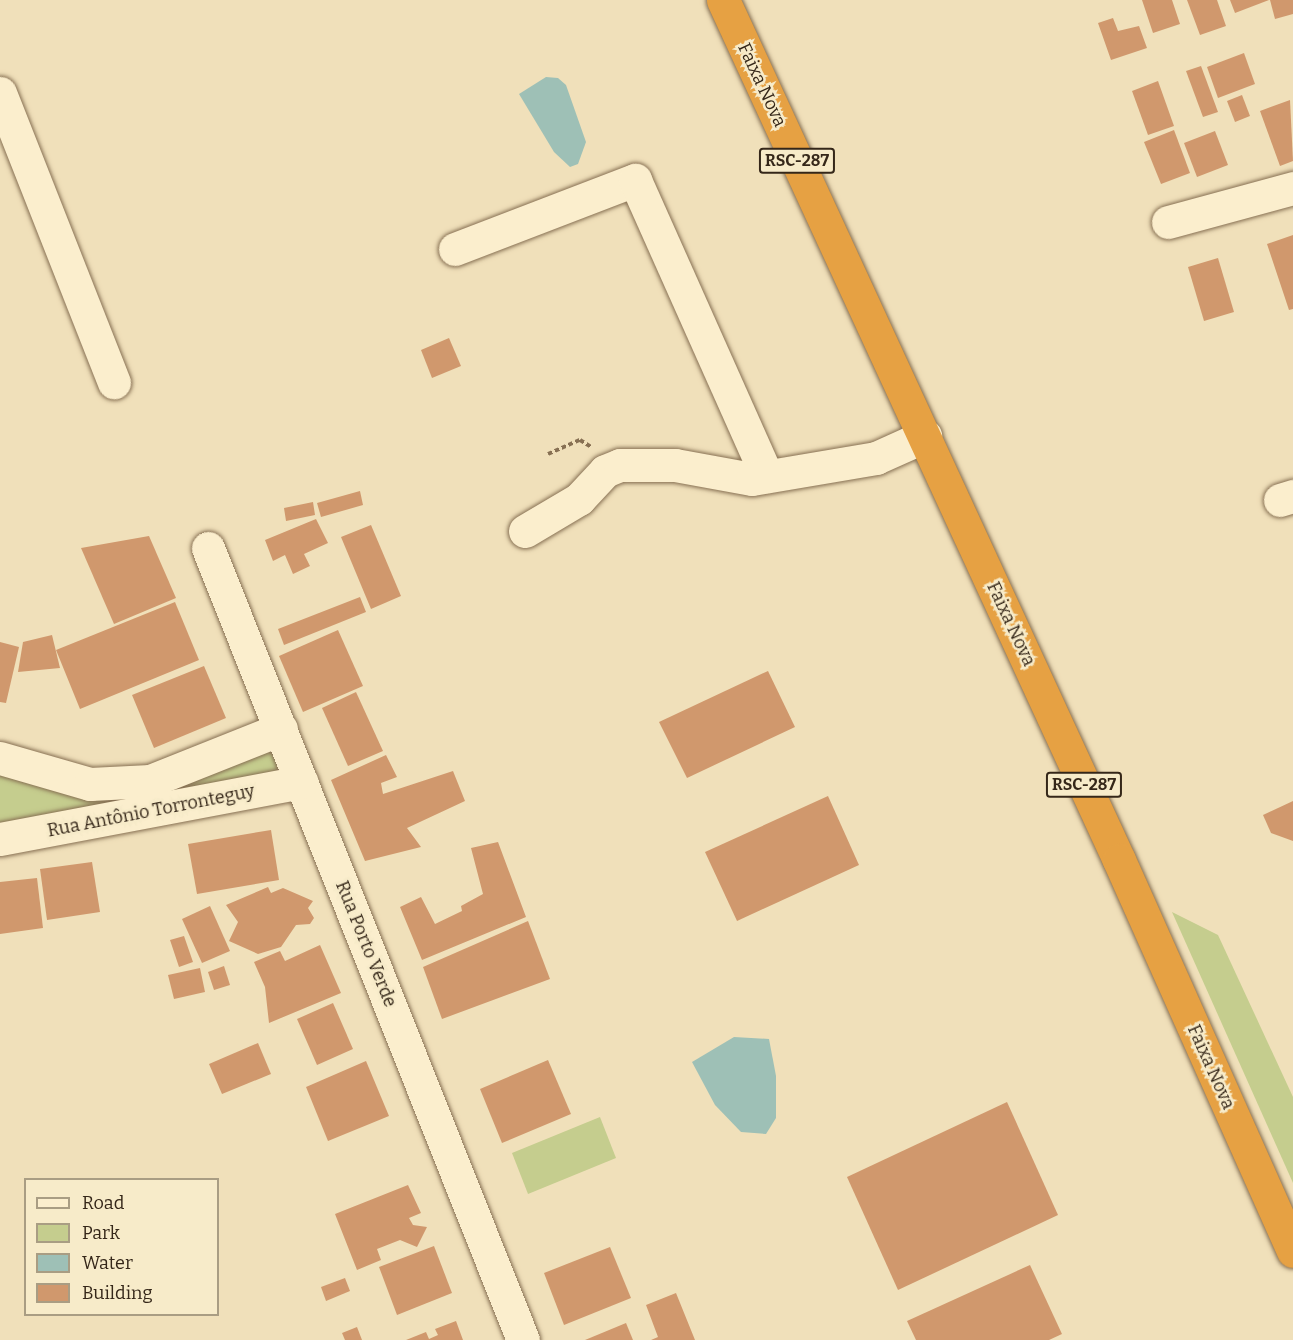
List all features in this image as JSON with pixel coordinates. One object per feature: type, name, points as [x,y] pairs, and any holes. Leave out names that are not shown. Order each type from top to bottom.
[{"type":"highway","name":"Faixa Nova","points":[[723,0],[925,436],[1293,1251]]},
{"type":"street","points":[[0,93],[114,382]]},
{"type":"street","points":[[455,249],[635,180],[767,477]]},
{"type":"street","points":[[1168,222],[1293,188]]},
{"type":"street","points":[[525,531],[579,498],[605,471],[620,465],[675,465],[752,479],[876,458],[925,436]]},
{"type":"street","name":"Rua Porto Verde","points":[[208,548],[523,1340]]},
{"type":"street","name":"Rua Antônio Torronteguy","points":[[0,758],[90,784],[150,781],[281,729]]},
{"type":"street","name":"Rua Antônio Torronteguy","points":[[0,839],[302,783]]},
{"type":"green space","points":[[273,749],[284,772],[0,830],[0,770],[65,794]]},
{"type":"green space","points":[[1172,912],[1218,935],[1293,1097],[1293,1183]]},
{"type":"green space","points":[[600,1117],[616,1158],[528,1194],[512,1153]]},
{"type":"water","points":[[546,77],[558,78],[566,85],[586,142],[578,164],[570,167],[554,152],[519,94]]},
{"type":"water","points":[[734,1037],[769,1039],[776,1076],[776,1118],[766,1134],[741,1132],[715,1105],[692,1062]]},
{"type":"building","points":[[1142,0],[1172,0],[1180,24],[1153,33]]},
{"type":"building","points":[[1187,0],[1217,0],[1226,26],[1200,35]]},
{"type":"building","points":[[1230,0],[1269,0],[1235,13]]},
{"type":"building","points":[[1270,0],[1293,0],[1293,14],[1275,19]]},
{"type":"building","points":[[1113,18],[1118,31],[1139,26],[1147,48],[1111,60],[1098,23]]},
{"type":"building","points":[[1244,53],[1255,84],[1218,98],[1207,67]]},
{"type":"building","points":[[1201,66],[1218,112],[1203,117],[1186,71]]},
{"type":"building","points":[[1158,81],[1174,126],[1148,135],[1132,91]]},
{"type":"building","points":[[1242,95],[1250,116],[1235,122],[1227,101]]},
{"type":"building","points":[[1290,100],[1293,161],[1280,166],[1260,111]]},
{"type":"building","points":[[1174,130],[1190,173],[1161,184],[1144,142]]},
{"type":"building","points":[[1215,131],[1228,165],[1197,177],[1184,143]]},
{"type":"building","points":[[1293,235],[1293,309],[1289,310],[1267,244]]},
{"type":"building","points":[[1218,258],[1234,312],[1204,321],[1188,267]]},
{"type":"building","points":[[449,338],[461,366],[432,378],[421,350]]},
{"type":"building","points":[[360,491],[363,505],[321,517],[317,503]]},
{"type":"building","points":[[313,502],[315,515],[286,521],[284,508]]},
{"type":"building","points":[[316,519],[328,543],[304,554],[310,566],[293,574],[285,555],[273,561],[265,540]]},
{"type":"building","points":[[371,525],[401,596],[371,609],[341,537]]},
{"type":"building","points":[[149,536],[176,598],[114,624],[81,548]]},
{"type":"building","points":[[360,597],[366,612],[284,645],[278,629]]},
{"type":"building","points":[[175,602],[199,660],[80,709],[56,650]]},
{"type":"building","points":[[338,630],[363,686],[303,712],[279,656]]},
{"type":"building","points":[[52,635],[60,668],[18,672],[23,642]]},
{"type":"building","points":[[0,642],[19,647],[6,703],[0,702]]},
{"type":"building","points":[[204,666],[226,718],[154,748],[132,695]]},
{"type":"building","points":[[768,671],[795,727],[687,778],[659,722]]},
{"type":"building","points":[[356,692],[383,751],[348,766],[322,708]]},
{"type":"building","points":[[386,755],[397,777],[381,783],[383,794],[453,771],[465,801],[407,828],[421,847],[365,861],[331,780]]},
{"type":"building","points":[[828,796],[859,865],[737,921],[705,852]]},
{"type":"building","points":[[1293,801],[1293,841],[1271,833],[1263,815]]},
{"type":"building","points":[[271,830],[279,880],[197,894],[188,844]]},
{"type":"building","points":[[498,842],[526,917],[422,960],[400,907],[421,897],[435,924],[462,911],[461,906],[483,894],[471,848]]},
{"type":"building","points":[[92,862],[100,912],[47,920],[40,869]]},
{"type":"building","points":[[37,878],[43,928],[0,934],[0,882]]},
{"type":"building","points":[[268,887],[271,893],[283,888],[313,901],[308,908],[314,918],[310,924],[296,925],[281,947],[258,954],[229,941],[238,922],[226,905]]},
{"type":"building","points":[[210,906],[230,951],[202,963],[182,919]]},
{"type":"building","points":[[528,921],[550,979],[442,1019],[423,967]]},
{"type":"building","points":[[184,936],[193,962],[179,967],[170,940]]},
{"type":"building","points":[[320,945],[341,993],[269,1023],[265,987],[254,962],[280,951],[285,961]]},
{"type":"building","points":[[224,966],[230,985],[214,990],[208,972]]},
{"type":"building","points":[[200,968],[205,992],[174,999],[168,975]]},
{"type":"building","points":[[333,1003],[353,1049],[317,1065],[297,1019]]},
{"type":"building","points":[[258,1043],[271,1074],[222,1094],[209,1064]]},
{"type":"building","points":[[548,1060],[571,1114],[502,1143],[480,1089]]},
{"type":"building","points":[[366,1061],[389,1116],[328,1141],[306,1087]]},
{"type":"building","points":[[1007,1102],[1058,1215],[898,1290],[847,1177]]},
{"type":"building","points":[[408,1185],[421,1213],[409,1218],[413,1225],[427,1227],[417,1247],[400,1240],[377,1249],[381,1260],[357,1270],[335,1214]]},
{"type":"building","points":[[434,1246],[452,1293],[397,1315],[379,1267]]},
{"type":"building","points":[[610,1247],[631,1298],[564,1325],[544,1273]]},
{"type":"building","points":[[1030,1265],[1062,1334],[1049,1340],[916,1340],[907,1321]]},
{"type":"building","points":[[345,1278],[350,1291],[326,1301],[321,1287]]},
{"type":"building","points":[[676,1293],[695,1340],[651,1340],[658,1337],[646,1305]]},
{"type":"building","points":[[456,1321],[463,1340],[406,1340],[426,1332],[429,1339],[438,1335],[435,1329]]},
{"type":"building","points":[[626,1323],[633,1340],[585,1340]]},
{"type":"building","points":[[357,1327],[362,1340],[345,1340],[342,1333]]}]
